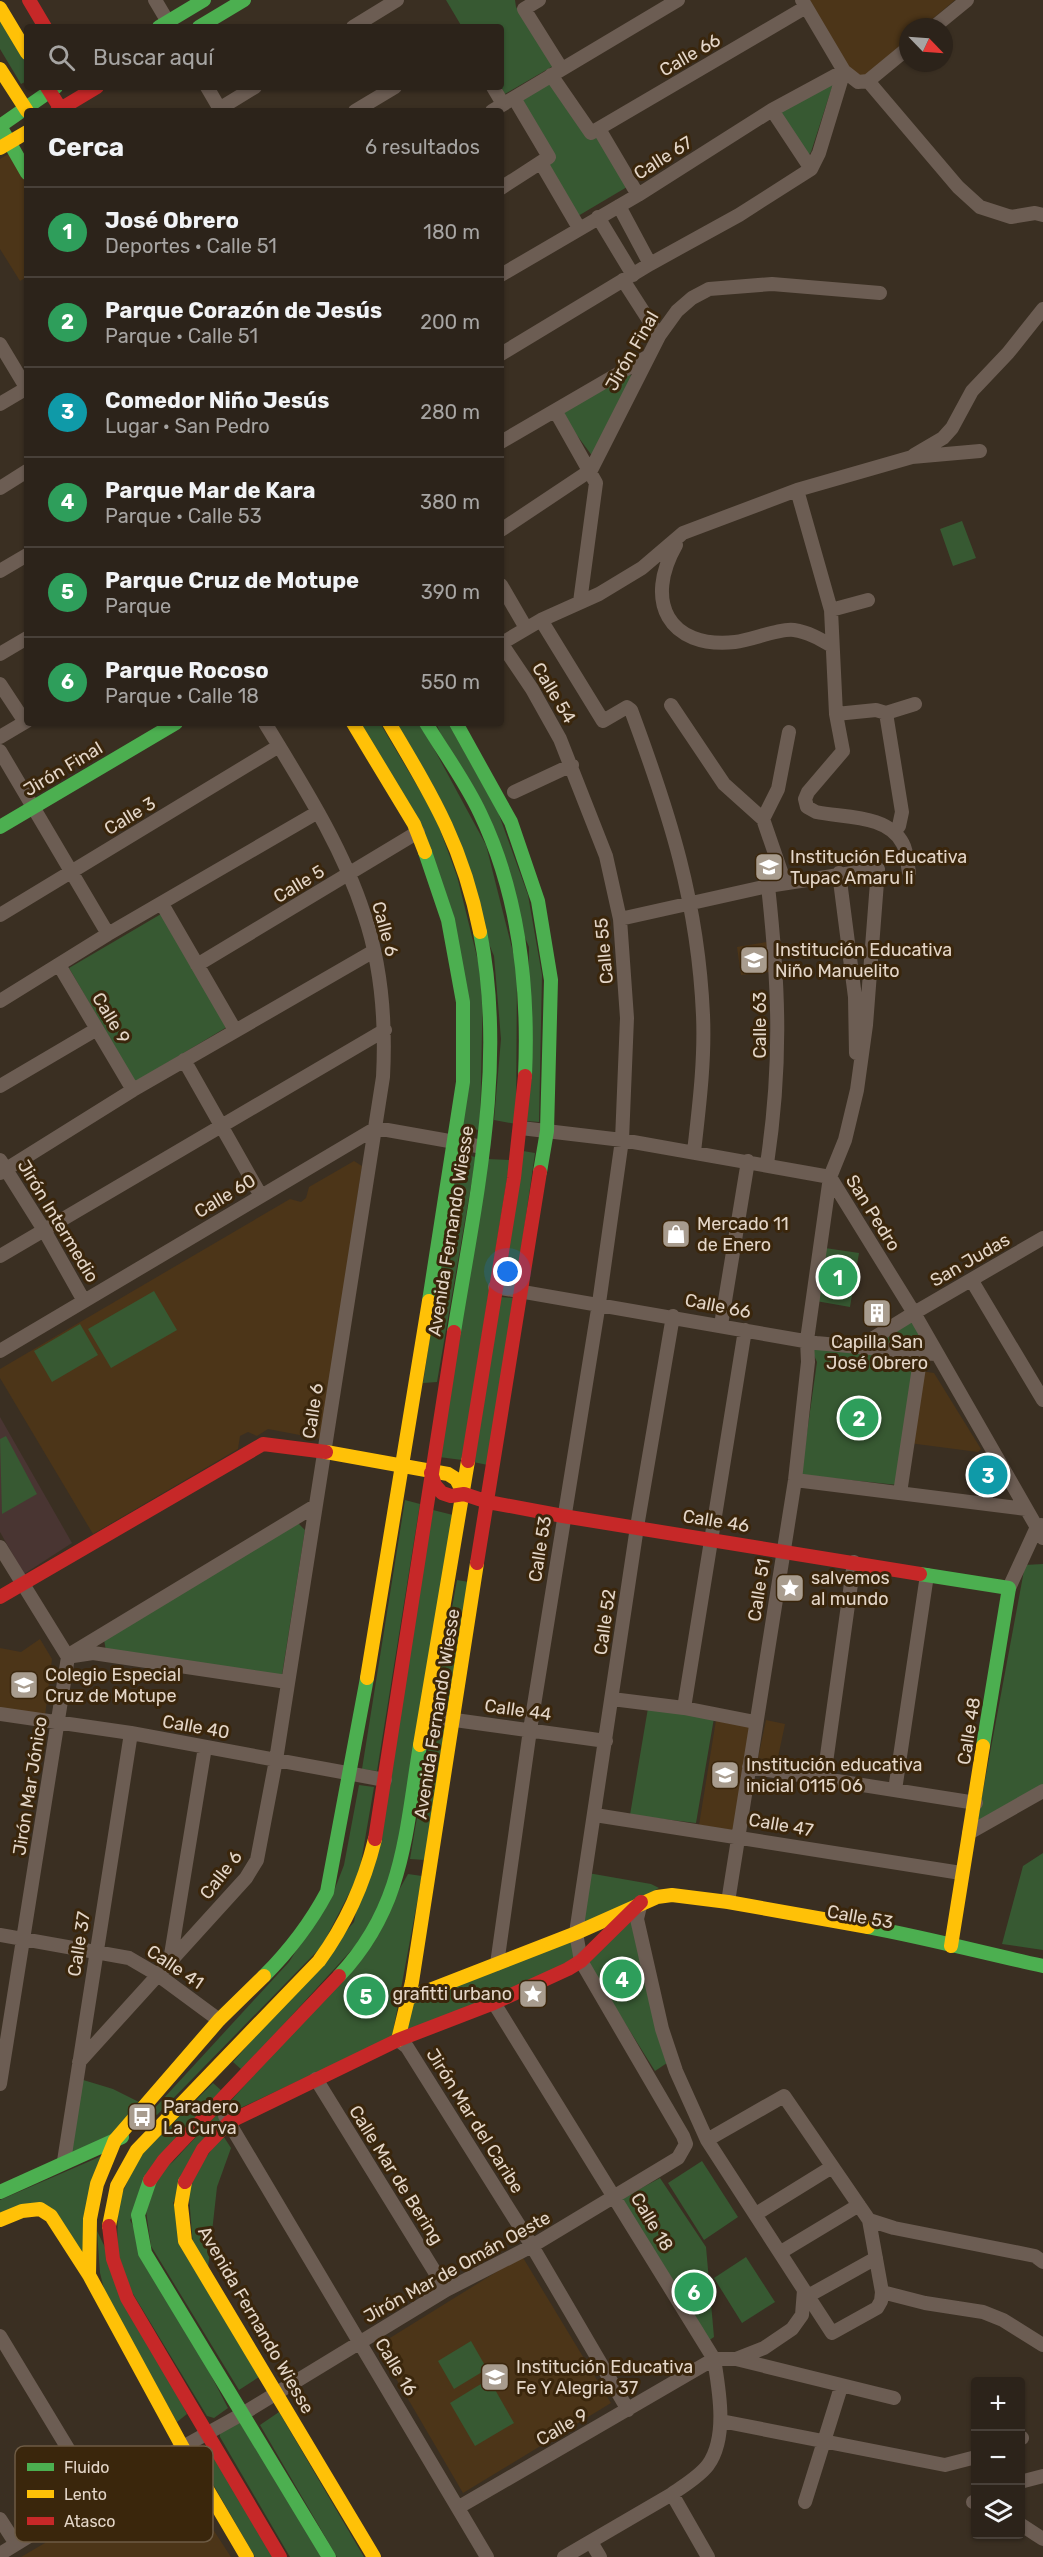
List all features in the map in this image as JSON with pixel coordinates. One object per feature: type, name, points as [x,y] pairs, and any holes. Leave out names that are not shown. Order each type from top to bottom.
[{"type":"main road","points":[[29,0],[43,24]]},
{"type":"main road","points":[[168,24],[204,0]]},
{"type":"main road","points":[[204,24],[244,0]]},
{"type":"main road","points":[[0,8],[24,48]]},
{"type":"main road","points":[[0,69],[25,108]]},
{"type":"main road","points":[[28,108],[49,90]]},
{"type":"main road","points":[[52,90],[59,108]]},
{"type":"main road","points":[[63,108],[88,93]]},
{"type":"main road","points":[[24,111],[0,126],[4,145],[24,169]]},
{"type":"main road","points":[[4,145],[24,134]]},
{"type":"main road","name":"Jirón Final","points":[[0,827],[171,726]]},
{"type":"main road","name":"Avenida Fernando Wiesse","points":[[182,2446],[89,2275],[88,2243],[92,2208],[97,2184],[115,2140],[219,2020],[289,1951],[312,1920],[327,1892],[351,1774],[403,1469],[463,1082],[463,1002],[448,920],[418,832],[355,726]]},
{"type":"main road","name":"Avenida Fernando Wiesse","points":[[280,2557],[127,2298],[111,2256],[108,2225],[113,2195],[128,2164],[163,2121],[319,1961],[342,1929],[362,1888],[385,1780],[483,1147],[489,1098],[492,1041],[488,979],[477,922],[448,826],[391,726]]},
{"type":"main road","name":"Avenida Fernando Wiesse","points":[[329,2557],[244,2413],[145,2253],[137,2227],[139,2200],[155,2170],[358,1955],[379,1926],[398,1877],[464,1494],[521,1128],[526,1075],[526,1023],[519,951],[512,916],[486,824],[428,726]]},
{"type":"main road","name":"Avenida Fernando Wiesse","points":[[374,2557],[185,2241],[180,2215],[182,2188],[188,2169],[213,2136],[229,2122],[398,2040],[409,1998],[455,1719],[519,1293],[547,1131],[551,980],[538,901],[511,822],[458,726]]},
{"type":"main road","points":[[0,1597],[255,1447],[274,1444],[403,1469],[431,1473],[448,1472],[460,1482],[464,1494],[451,1496],[442,1493],[435,1485],[431,1473]]},
{"type":"main road","name":"Calle 46","points":[[464,1494],[488,1502],[563,1516],[711,1538],[1009,1588]]},
{"type":"main road","name":"Calle 48","points":[[951,1946],[961,1873],[976,1803],[1009,1588]]},
{"type":"main road","name":"Calle 53","points":[[409,1998],[576,1933],[641,1902],[672,1895],[728,1902],[932,1939],[951,1946],[1043,1966]]},
{"type":"main road","name":"Calle 53","points":[[657,1897],[933,1949],[951,1946]]},
{"type":"main road","name":"Calle 53","points":[[398,2040],[494,2003],[581,1961],[641,1902]]},
{"type":"main road","points":[[217,2068],[235,2087]]},
{"type":"main road","points":[[0,2192],[64,2161],[163,2121]]},
{"type":"main road","points":[[0,2220],[22,2211],[40,2209],[51,2216],[89,2275]]},
{"type":"main road","name":"Avenida Fernando Wiesse","points":[[213,2499],[247,2557]]},
{"type":"street","points":[[155,0],[166,24]]},
{"type":"street","points":[[358,24],[397,0]]},
{"type":"street","points":[[539,0],[524,9],[556,71],[638,195]]},
{"type":"street","points":[[503,104],[678,0]]},
{"type":"street","points":[[945,18],[967,0]]},
{"type":"street","points":[[804,4],[843,71],[858,82],[868,81],[899,55]]},
{"type":"street","name":"Calle 66","points":[[595,131],[804,4]]},
{"type":"street","points":[[504,352],[650,264],[740,215],[811,169],[819,153],[843,71]]},
{"type":"street","name":"Calle 67","points":[[504,273],[638,195],[772,110],[843,71]]},
{"type":"street","points":[[868,81],[958,187],[980,207],[1011,217],[1043,214]]},
{"type":"street","points":[[209,90],[219,108]]},
{"type":"street","points":[[223,108],[250,90]]},
{"type":"street","points":[[360,108],[390,90]]},
{"type":"street","points":[[495,90],[545,160],[579,228]]},
{"type":"street","points":[[772,110],[811,169]]},
{"type":"street","points":[[504,186],[545,160]]},
{"type":"street","points":[[619,206],[650,264]]},
{"type":"street","points":[[598,217],[658,336]]},
{"type":"street","name":"Jirón Final","points":[[591,470],[658,336],[677,311],[709,289],[772,284],[880,292]]},
{"type":"street","points":[[912,457],[919,450],[943,438],[952,428],[972,391],[1008,353],[1043,309]]},
{"type":"street","points":[[0,344],[24,383]]},
{"type":"street","points":[[504,440],[646,357]]},
{"type":"street","points":[[0,404],[24,390]]},
{"type":"street","points":[[556,411],[591,470],[596,483],[594,507],[584,556],[580,602]]},
{"type":"street","points":[[504,641],[642,568],[683,533],[797,490],[912,457],[980,451]]},
{"type":"street","points":[[504,528],[591,470]]},
{"type":"street","points":[[0,488],[24,473]]},
{"type":"street","points":[[797,490],[831,610],[837,714],[843,751],[808,792],[805,799],[807,807],[816,812],[880,823],[894,832],[903,844],[909,872]]},
{"type":"street","points":[[683,533],[668,560],[662,580],[661,601],[665,615],[674,626],[712,642],[735,642],[792,630],[814,636],[832,646]]},
{"type":"street","points":[[0,571],[24,557]]},
{"type":"street","points":[[504,590],[526,628]]},
{"type":"street","points":[[831,610],[868,600]]},
{"type":"street","points":[[541,620],[603,721],[627,707],[629,709],[665,802],[683,864],[691,903],[703,1015],[700,1096],[694,1152]]},
{"type":"street","points":[[0,654],[24,640]]},
{"type":"street","name":"Calle 54","points":[[504,647],[532,689],[572,765]]},
{"type":"street","points":[[0,684],[24,719]]},
{"type":"street","points":[[837,714],[876,710],[886,712],[915,704]]},
{"type":"street","points":[[670,705],[724,784],[763,819],[785,883]]},
{"type":"street","points":[[886,712],[902,812],[899,826],[894,832]]},
{"type":"street","points":[[0,737],[24,723]]},
{"type":"street","name":"Calle 6","points":[[79,2062],[252,1870],[257,1860],[276,1760],[376,1128],[383,1077],[385,1030],[374,951],[365,914],[318,812],[267,726]]},
{"type":"street","points":[[763,819],[778,789],[789,732]]},
{"type":"street","name":"Calle 3","points":[[0,915],[279,746]]},
{"type":"street","points":[[0,751],[108,934]]},
{"type":"street","points":[[514,792],[572,765]]},
{"type":"street","name":"Calle 55","points":[[572,765],[606,855],[620,919],[627,1018],[622,1140]]},
{"type":"street","points":[[0,1002],[108,934],[318,812]]},
{"type":"street","name":"Calle 5","points":[[197,965],[418,832]]},
{"type":"street","points":[[620,919],[768,886],[839,873],[878,869],[867,1014],[857,1090]]},
{"type":"street","points":[[839,873],[855,997],[857,1090]]},
{"type":"street","name":"Calle 63","points":[[767,1164],[775,1110],[779,1023],[776,954],[768,886]]},
{"type":"street","points":[[162,904],[235,1030]]},
{"type":"street","points":[[2,1167],[374,951]]},
{"type":"street","name":"Calle 9","points":[[59,965],[133,1090]]},
{"type":"street","points":[[0,1086],[97,1029]]},
{"type":"street","points":[[0,1257],[385,1030]]},
{"type":"street","points":[[184,1060],[261,1196]]},
{"type":"street","name":"Calle 51","points":[[728,1902],[795,1480],[808,1362],[807,1340],[830,1177],[845,1140],[857,1090]]},
{"type":"street","points":[[376,1128],[483,1147]]},
{"type":"street","name":"Calle 60","points":[[0,1351],[376,1128]]},
{"type":"street","name":"San Pedro","points":[[521,1128],[622,1140],[830,1177],[914,1313],[1026,1509],[1041,1530]]},
{"type":"street","name":"Calle 53","points":[[497,1964],[530,1730],[599,1303],[622,1140]]},
{"type":"street","points":[[721,1325],[748,1161]]},
{"type":"street","name":"Jirón Intermedio","points":[[2,1167],[44,1230],[84,1301]]},
{"type":"street","name":"San Judas","points":[[860,1347],[914,1313],[1041,1243]]},
{"type":"street","points":[[972,1281],[1043,1400]]},
{"type":"street","name":"Calle 66","points":[[495,1287],[519,1293],[599,1303],[807,1340],[921,1354],[936,1353]]},
{"type":"street","name":"Calle 52","points":[[673,1316],[637,1527],[576,1933],[581,1961],[686,2144]]},
{"type":"street","points":[[684,1708],[745,1330]]},
{"type":"street","points":[[900,1493],[921,1354]]},
{"type":"street","points":[[795,1480],[1026,1509]]},
{"type":"street","points":[[67,1657],[315,1506]]},
{"type":"street","name":"Calle 48","points":[[1009,1588],[1041,1530]]},
{"type":"street","points":[[0,1548],[67,1657]]},
{"type":"street","points":[[824,1777],[855,1562]]},
{"type":"street","points":[[895,1790],[927,1575]]},
{"type":"street","points":[[67,1657],[93,1653],[287,1682]]},
{"type":"street","name":"Jirón Mar Jónico","points":[[0,2084],[59,1723],[67,1657]]},
{"type":"street","points":[[612,1699],[684,1708],[755,1722]]},
{"type":"street","name":"Calle 40","points":[[0,1714],[131,1734],[385,1780]]},
{"type":"street","name":"Calle 44","points":[[426,1716],[606,1741]]},
{"type":"street","name":"Calle 37","points":[[64,2161],[131,1734]]},
{"type":"street","points":[[170,1961],[205,1747]]},
{"type":"street","points":[[749,1767],[824,1777],[976,1803]]},
{"type":"street","points":[[969,1833],[1043,1791]]},
{"type":"street","name":"Calle 47","points":[[595,1815],[961,1873]]},
{"type":"street","points":[[641,1902],[637,1919],[662,2029],[676,2071],[707,2140],[832,2333],[877,2308],[882,2292],[869,2220],[784,2096],[707,2140]]},
{"type":"street","name":"Calle 41","points":[[0,1935],[129,1958],[158,1975],[219,2020]]},
{"type":"street","name":"Calle 18","points":[[494,2003],[714,2359],[721,2421],[707,2466],[672,2494],[564,2557]]},
{"type":"street","name":"Jirón Mar del Caribe","points":[[398,2040],[407,2047],[532,2246],[628,2410]]},
{"type":"street","name":"Calle Mar de Bering","points":[[316,2079],[446,2290]]},
{"type":"street","name":"Calle 16","points":[[218,2104],[487,2557]]},
{"type":"street","name":"Jirón Mar de Omán Oeste","points":[[187,2446],[446,2290],[532,2246],[616,2197],[678,2158],[686,2144]]},
{"type":"street","points":[[756,2214],[832,2167]]},
{"type":"street","points":[[781,2252],[859,2205]]},
{"type":"street","points":[[869,2220],[894,2228],[1035,2256],[1043,2262]]},
{"type":"street","points":[[806,2293],[876,2258]]},
{"type":"street","points":[[882,2292],[925,2303],[983,2312],[1003,2320],[1043,2344]]},
{"type":"street","points":[[736,2359],[764,2348],[792,2329],[801,2314],[806,2293]]},
{"type":"street","points":[[0,2336],[66,2446]]},
{"type":"street","points":[[714,2359],[736,2359],[894,2398]]},
{"type":"street","name":"Calle 9","points":[[459,2508],[714,2359]]},
{"type":"street","points":[[805,2502],[842,2387]]},
{"type":"street","points":[[721,2421],[945,2465],[971,2458]]},
{"type":"street","points":[[1025,2481],[1042,2478]]},
{"type":"street","points":[[672,2494],[708,2557]]},
{"type":"street","points":[[0,2519],[16,2544]]},
{"type":"street","points":[[1025,2527],[1043,2539]]},
{"type":"street","name":"Jirón Mar de Omán Oeste","points":[[0,2554],[19,2542]]},
{"type":"street","points":[[591,2542],[600,2557]]},
{"type":"shaded area","points":[[808,0],[955,0],[934,18],[899,18],[899,47],[862,78],[848,73]]},
{"type":"shaded area","points":[[10,153],[24,176],[24,279],[20,281],[0,249],[0,159]]},
{"type":"shaded area","name":"Institución Educativa Niño Manuelito","points":[[767,942],[770,972],[741,975],[737,947]]},
{"type":"shaded area","points":[[354,1161],[362,1166],[321,1439],[268,1429],[257,1436],[248,1432],[240,1436],[238,1449],[93,1534],[0,1378],[0,1369],[290,1199],[301,1202],[306,1198],[309,1187]]},
{"type":"shaded area","points":[[921,1371],[934,1373],[981,1449],[978,1452],[909,1443]]},
{"type":"shaded area","points":[[0,1417],[72,1543],[24,1574],[0,1532]]},
{"type":"shaded area","name":"Colegio Especial Cruz de Motupe","points":[[40,1639],[52,1659],[45,1716],[0,1711],[0,1648],[21,1652]]},
{"type":"shaded area","name":"Institución educativa inicial 0115 06","points":[[716,1720],[751,1725],[733,1830],[699,1825]]},
{"type":"shaded area","points":[[766,1720],[785,1724],[777,1762],[758,1758]]},
{"type":"shaded area","name":"Institución Educativa Fe Y Alegria 37","points":[[522,2256],[611,2403],[463,2493],[377,2346]]},
{"type":"shaded area","points":[[213,2529],[231,2557],[21,2557],[47,2542],[213,2542]]},
{"type":"green space","points":[[446,0],[515,0],[516,7],[553,66],[505,94],[503,90],[504,24],[460,24]]},
{"type":"green space","points":[[0,8],[24,48],[24,82],[21,84],[0,49]]},
{"type":"green space","points":[[551,80],[598,134],[627,187],[578,216],[546,163],[521,100]]},
{"type":"green space","points":[[833,84],[811,152],[808,156],[777,111]]},
{"type":"green space","points":[[626,372],[634,378],[593,457],[559,411]]},
{"type":"green space","points":[[962,521],[976,558],[953,566],[940,529]]},
{"type":"green space","points":[[362,726],[382,726],[435,816],[457,876],[483,981],[480,1130],[462,1128],[458,938]]},
{"type":"green space","points":[[398,726],[422,726],[486,845],[517,968],[516,1124],[494,1120],[501,1039],[494,956]]},
{"type":"green space","points":[[437,726],[450,726],[498,812],[528,895],[542,975],[539,1122],[527,1121],[529,947]]},
{"type":"green space","points":[[161,914],[227,1027],[135,1082],[69,968]]},
{"type":"green space","points":[[523,1151],[535,1153],[516,1286],[503,1285]]},
{"type":"green space","points":[[458,1154],[476,1157],[437,1382],[423,1383]]},
{"type":"green space","points":[[487,1159],[510,1160],[462,1460],[439,1457]]},
{"type":"green space","points":[[825,1248],[859,1253],[850,1307],[816,1301]]},
{"type":"green space","points":[[154,1291],[177,1330],[111,1368],[88,1329]]},
{"type":"green space","points":[[500,1297],[513,1298],[488,1465],[473,1462]]},
{"type":"green space","points":[[912,1318],[930,1350],[867,1345]]},
{"type":"green space","points":[[80,1324],[98,1355],[52,1382],[34,1351]]},
{"type":"green space","points":[[808,1342],[918,1354],[898,1485],[801,1475],[817,1362]]},
{"type":"green space","points":[[6,1436],[37,1494],[2,1514],[0,1439]]},
{"type":"green space","points":[[405,1500],[420,1504],[377,1771],[362,1769]]},
{"type":"green space","points":[[433,1510],[453,1515],[393,1878],[378,1921],[242,2070],[233,2062],[354,1922]]},
{"type":"green space","points":[[294,1519],[305,1530],[282,1675],[106,1651],[103,1634]]},
{"type":"green space","points":[[1043,1564],[1043,1784],[977,1823],[1025,1565]]},
{"type":"green space","points":[[457,1580],[469,1582],[448,1709],[434,1708]]},
{"type":"green space","points":[[648,1708],[714,1718],[696,1823],[630,1815]]},
{"type":"green space","points":[[433,1722],[446,1724],[425,1860],[410,1859]]},
{"type":"green space","points":[[359,1785],[374,1787],[359,1874],[322,1946],[157,2115],[151,2112],[289,1962],[334,1891],[344,1865]]},
{"type":"green space","points":[[1043,1853],[1043,1950],[1002,1944],[1023,1866]]},
{"type":"green space","points":[[588,1873],[651,1884],[659,1888],[579,1931]]},
{"type":"green space","points":[[408,1874],[422,1876],[392,2037],[234,2111],[227,2105],[363,1954]]},
{"type":"green space","points":[[632,1916],[667,2063],[655,2071],[586,1961]]},
{"type":"green space","points":[[573,1940],[578,1959],[402,2037],[411,2001]]},
{"type":"green space","points":[[80,2079],[113,2089],[141,2103],[114,2137],[69,2157]]},
{"type":"green space","points":[[213,2083],[223,2092],[130,2220],[228,2408],[214,2418],[207,2416],[130,2289],[117,2251],[118,2202],[139,2157]]},
{"type":"green space","points":[[217,2114],[220,2121],[173,2203],[259,2377],[239,2390],[151,2246],[146,2211],[158,2178]]},
{"type":"green space","points":[[222,2134],[231,2148],[217,2187],[208,2268],[193,2246],[188,2184]]},
{"type":"green space","points":[[104,2155],[82,2259],[56,2213],[0,2215],[0,2200]]},
{"type":"green space","points":[[702,2161],[738,2217],[704,2240],[668,2183]]},
{"type":"green space","points":[[660,2178],[706,2247],[714,2337],[708,2341],[621,2199]]},
{"type":"green space","points":[[97,2231],[187,2414],[177,2422],[105,2293],[100,2273]]},
{"type":"green space","points":[[746,2257],[775,2302],[742,2323],[714,2278]]},
{"type":"green space","points":[[471,2341],[487,2369],[454,2389],[438,2361]]},
{"type":"green space","points":[[489,2379],[514,2423],[475,2446],[450,2403]]},
{"type":"green space","points":[[279,2412],[364,2557],[337,2557],[260,2425]]},
{"type":"green space","points":[[238,2420],[324,2557],[290,2557],[220,2437],[220,2432]]},
{"type":"green space","points":[[213,2455],[273,2557],[255,2557],[213,2484]]},
{"type":"traffic: fast","points":[[164,24],[204,0]]},
{"type":"traffic: fast","points":[[204,24],[244,0]]},
{"type":"traffic: fast","points":[[26,108],[52,90]]},
{"type":"traffic: fast","points":[[24,109],[0,126],[24,168]]},
{"type":"traffic: fast","points":[[0,827],[171,726]]},
{"type":"traffic: fast","points":[[428,726],[474,801],[504,876],[519,942],[523,975],[525,1076]]},
{"type":"traffic: fast","points":[[458,726],[511,822],[538,901],[551,980],[547,1131],[540,1172]]},
{"type":"traffic: fast","points":[[425,852],[448,920],[463,1002],[463,1082],[429,1301]]},
{"type":"traffic: fast","points":[[454,1332],[479,1183],[489,1082],[490,1032],[487,982],[480,932]]},
{"type":"traffic: fast","points":[[920,1574],[1009,1588],[983,1746]]},
{"type":"traffic: fast","points":[[264,1976],[299,1936],[327,1892],[367,1678]]},
{"type":"traffic: fast","points":[[339,1976],[361,1950],[389,1896],[405,1839],[420,1745]]},
{"type":"traffic: fast","points":[[868,1927],[1043,1966]]},
{"type":"traffic: fast","points":[[0,2192],[122,2137]]},
{"type":"traffic: fast","points":[[150,2180],[138,2215],[145,2253],[329,2557]]},
{"type":"traffic: slow","points":[[0,8],[24,48]]},
{"type":"traffic: slow","points":[[0,69],[25,108]]},
{"type":"traffic: slow","points":[[0,148],[24,134]]},
{"type":"traffic: slow","points":[[355,726],[414,824],[425,852]]},
{"type":"traffic: slow","points":[[391,726],[445,823],[465,873],[480,932]]},
{"type":"traffic: slow","points":[[367,1678],[429,1301]]},
{"type":"traffic: slow","points":[[326,1452],[448,1474],[456,1479],[464,1494]]},
{"type":"traffic: slow","points":[[420,1745],[468,1461]]},
{"type":"traffic: slow","points":[[398,2040],[412,1982],[477,1563]]},
{"type":"traffic: slow","points":[[951,1946],[983,1746]]},
{"type":"traffic: slow","points":[[109,2226],[117,2186],[137,2150],[319,1961],[329,1947],[353,1903],[375,1839]]},
{"type":"traffic: slow","points":[[409,1998],[576,1933],[657,1897],[672,1895],[728,1902],[868,1927]]},
{"type":"traffic: slow","points":[[89,2275],[90,2219],[97,2184],[115,2140],[219,2020],[264,1976]]},
{"type":"traffic: slow","points":[[185,2182],[181,2205],[185,2241],[374,2557]]},
{"type":"traffic: slow","points":[[0,2220],[22,2211],[40,2209],[51,2216],[89,2275],[182,2446]]},
{"type":"traffic: slow","points":[[213,2499],[247,2557]]},
{"type":"traffic: jam","points":[[29,0],[43,24]]},
{"type":"traffic: jam","points":[[49,90],[60,108]]},
{"type":"traffic: jam","points":[[62,108],[92,90]]},
{"type":"traffic: jam","points":[[468,1461],[514,1178],[525,1076]]},
{"type":"traffic: jam","points":[[477,1563],[540,1172]]},
{"type":"traffic: jam","points":[[375,1839],[454,1332]]},
{"type":"traffic: jam","points":[[0,1597],[263,1444],[326,1452]]},
{"type":"traffic: jam","points":[[431,1473],[435,1485],[442,1493],[451,1496],[464,1494],[488,1502],[563,1516],[920,1574]]},
{"type":"traffic: jam","points":[[185,2182],[203,2149],[229,2122],[398,2040],[494,2003],[568,1969],[581,1961],[641,1902]]},
{"type":"traffic: jam","points":[[150,2180],[164,2160],[339,1976]]},
{"type":"traffic: jam","points":[[109,2226],[113,2259],[127,2298],[280,2557]]},
{"type":"place","name":"Institución Educativa Tupac Amaru Ii","points":[[769,867]]},
{"type":"place","name":"Institución Educativa Niño Manuelito","points":[[754,960]]},
{"type":"place","name":"Mercado 11 de Enero","points":[[676,1234]]},
{"type":"place","name":"José Obrero","points":[[838,1277]]},
{"type":"place","name":"Capilla San José Obrero","points":[[877,1313]]},
{"type":"place","name":"Parque Corazón de Jesús","points":[[859,1418]]},
{"type":"place","name":"Comedor Niño Jesús","points":[[988,1475]]},
{"type":"place","name":"salvemos al mundo","points":[[790,1588]]},
{"type":"place","name":"Colegio Especial Cruz de Motupe","points":[[24,1685]]},
{"type":"place","name":"Institución educativa inicial 0115 06","points":[[725,1775]]},
{"type":"place","name":"Parque Mar de Kara","points":[[622,1979]]},
{"type":"place","name":"grafitti urbano","points":[[533,1994]]},
{"type":"place","name":"Parque Cruz de Motupe","points":[[366,1996]]},
{"type":"place","name":"Paradero La Curva","points":[[142,2117]]},
{"type":"place","name":"Parque Rocoso","points":[[694,2292]]},
{"type":"place","name":"Institución Educativa Fe Y Alegria 37","points":[[495,2377]]}]
